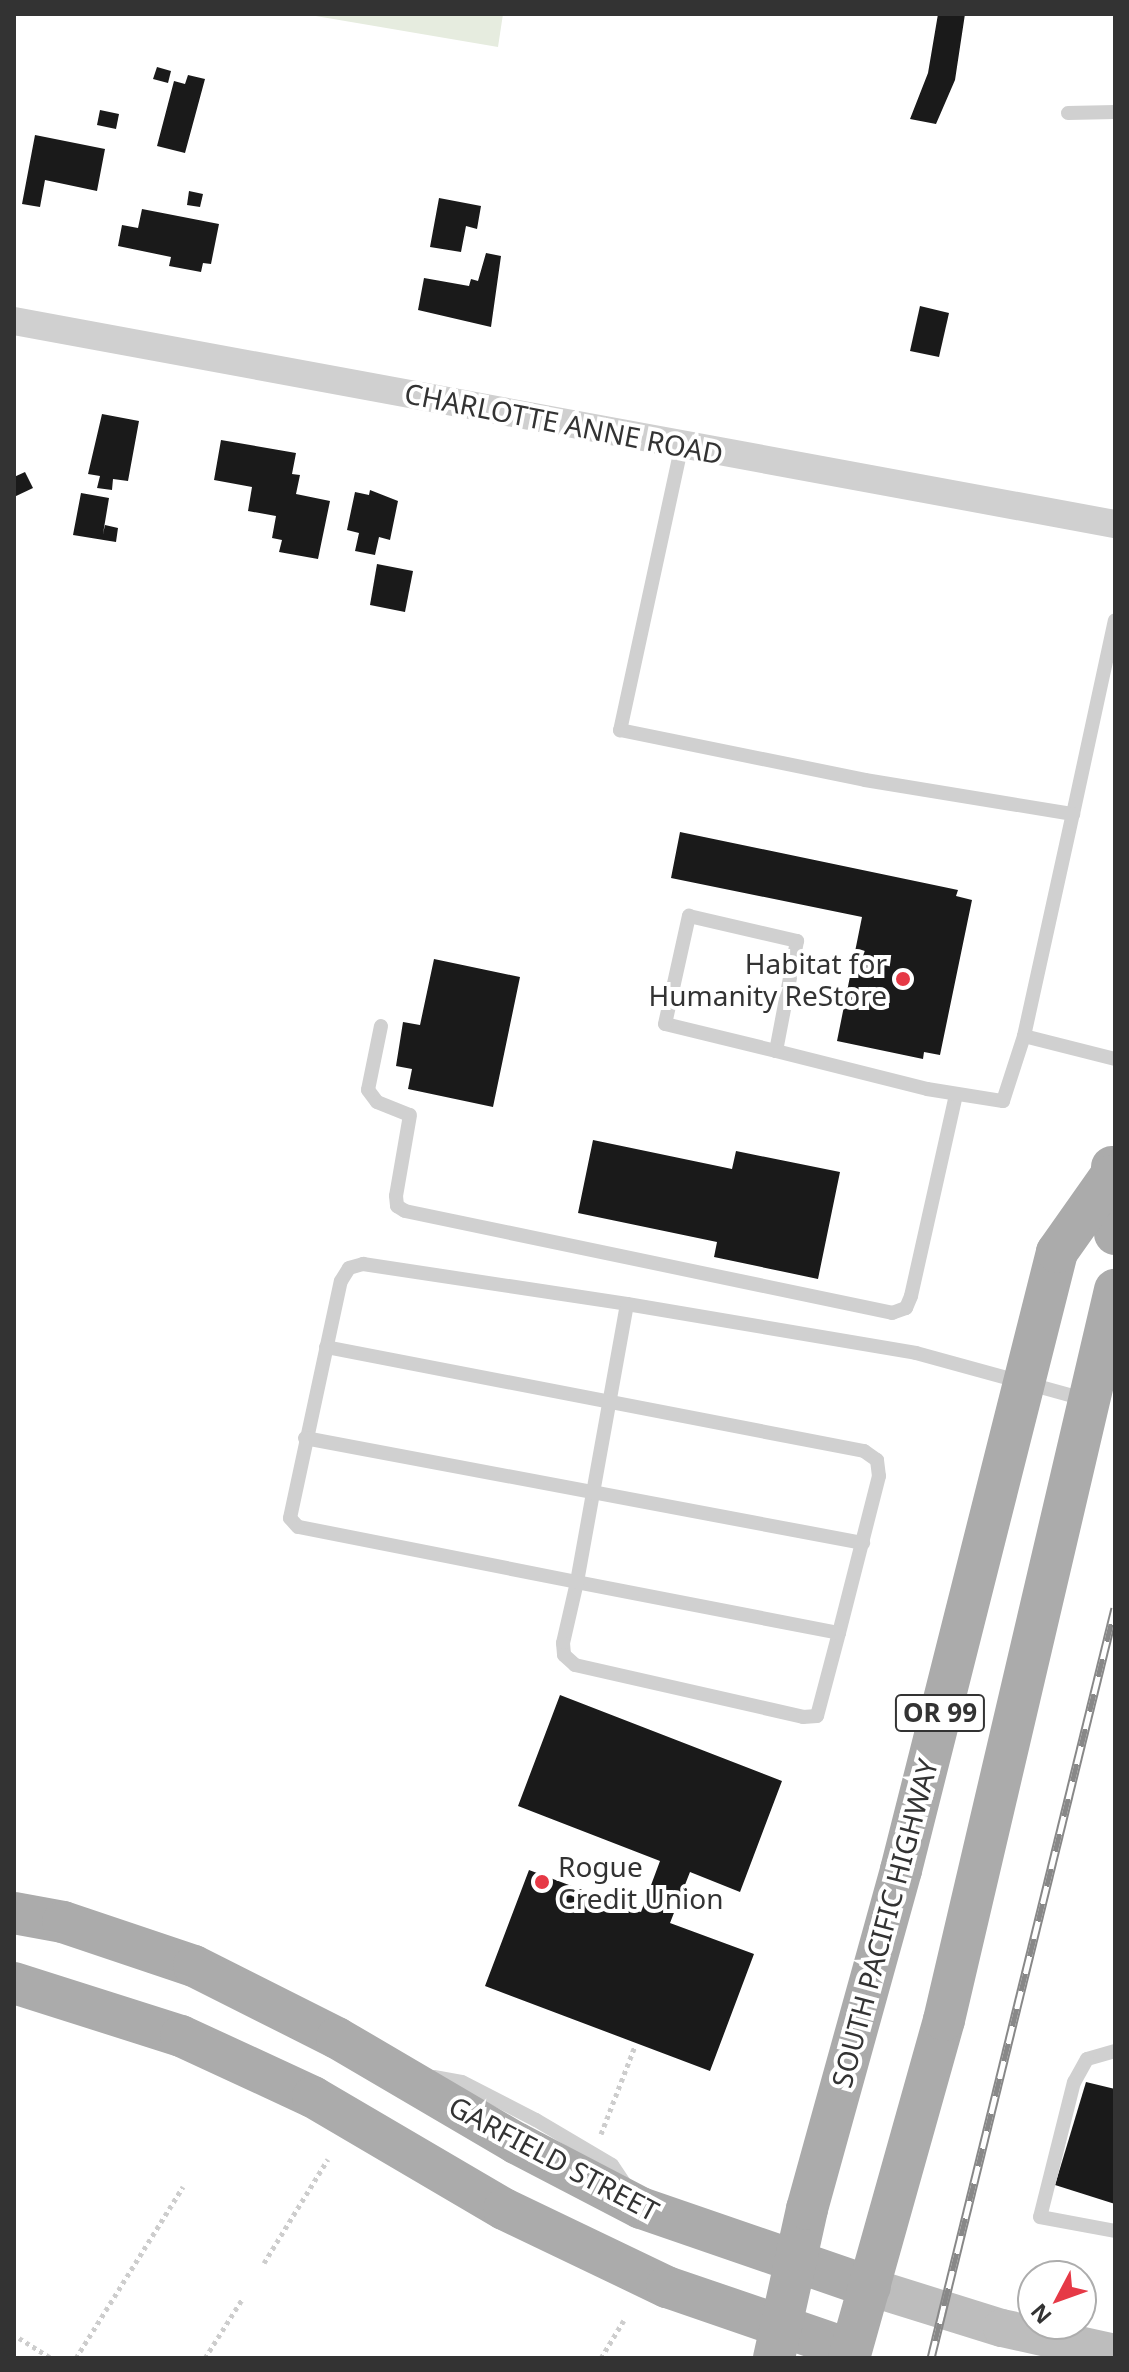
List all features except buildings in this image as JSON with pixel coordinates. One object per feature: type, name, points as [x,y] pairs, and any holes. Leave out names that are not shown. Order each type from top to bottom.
[{"type":"main road","name":"SOUTH PACIFIC HIGHWAY","points":[[1112,1166],[1115,1234]]},
{"type":"main road","name":"SOUTH PACIFIC HIGHWAY","points":[[779,2343],[794,2262],[901,1870],[1057,1252],[1112,1166]]},
{"type":"main road","name":"OR 99","points":[[858,2355],[870,2287],[944,2020],[1115,1290]]},
{"type":"main road","name":"GARFIELD STREET","points":[[14,1913],[63,1922],[194,1966],[397,2072],[516,2143],[641,2208],[794,2262],[1002,2328],[1115,2353]]},
{"type":"main road","points":[[14,1983],[181,2036],[313,2097],[504,2209],[779,2343],[858,2355]]},
{"type":"street","name":"CHARLOTTE ANNE ROAD","points":[[14,321],[1115,524]]},
{"type":"lane","points":[[1068,113],[1115,112]]},
{"type":"lane","points":[[682,444],[620,730],[865,780],[1073,814]]},
{"type":"lane","points":[[776,1051],[797,941],[689,916],[665,1024],[956,1095],[1003,1101],[1024,1036],[1115,620]]},
{"type":"lane","points":[[381,1026],[368,1090],[377,1102],[410,1115],[396,1196],[397,1206],[405,1211],[892,1313],[906,1308],[911,1296],[956,1095]]},
{"type":"lane","points":[[1024,1036],[1115,1059]]},
{"type":"lane","points":[[839,1633],[298,1527],[289,1507],[341,1281],[349,1268],[363,1264],[627,1304],[916,1353],[1089,1401]]},
{"type":"lane","points":[[326,1347],[609,1401],[864,1451],[877,1460],[879,1476],[817,1716],[803,1717],[575,1665],[564,1655],[563,1643],[577,1582],[609,1401],[627,1304]]},
{"type":"lane","points":[[305,1438],[863,1543]]},
{"type":"lane","points":[[1115,2051],[1087,2059],[1074,2082],[1040,2217],[1115,2231]]},
{"type":"path","points":[[598,2142],[635,2046]]},
{"type":"path","points":[[264,2263],[328,2159]]},
{"type":"path","points":[[76,2358],[183,2187]]},
{"type":"path","points":[[205,2358],[243,2298]]},
{"type":"path","points":[[601,2358],[624,2320]]},
{"type":"path","points":[[19,2338],[51,2358]]},
{"type":"shaded area","points":[[304,14],[503,14],[498,47]]},
{"type":"railway","points":[[931,2358],[1115,1608]]},
{"type":"place","name":"Habitat for Humanity ReStore","points":[[903,979]]},
{"type":"place","name":"Rogue Credit Union","points":[[542,1882]]}]
